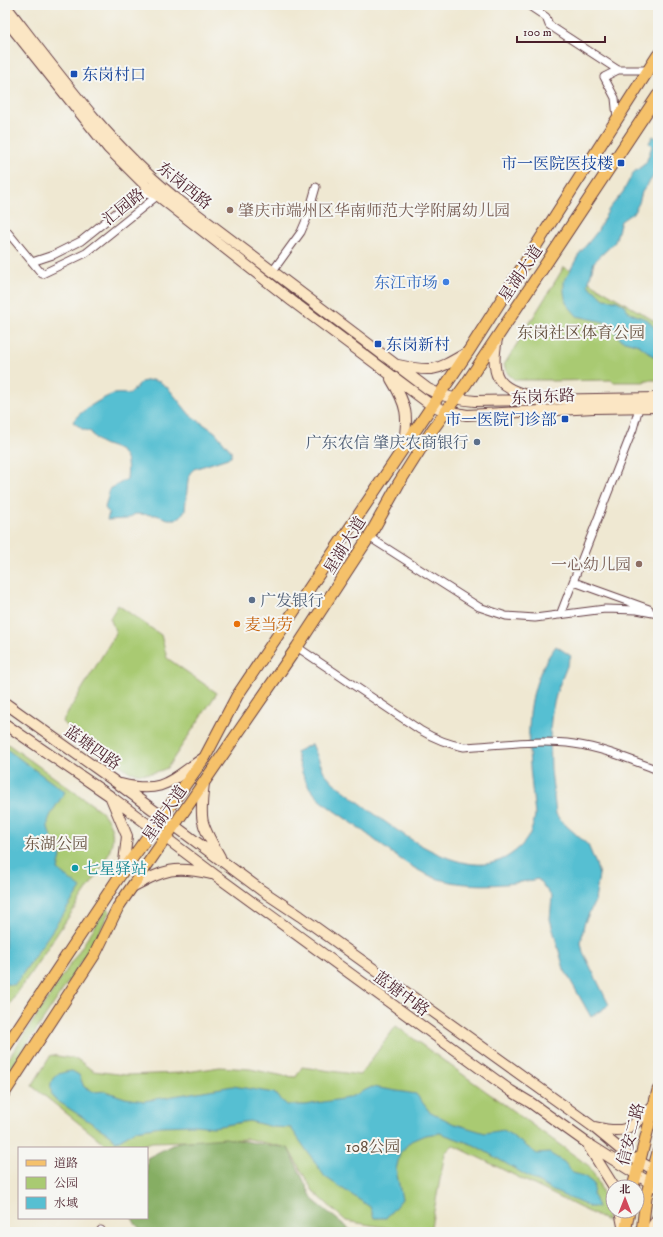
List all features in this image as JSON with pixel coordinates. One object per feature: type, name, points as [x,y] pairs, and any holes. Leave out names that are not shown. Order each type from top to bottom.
[{"type":"main road","name":"东岗西路","points":[[5,5],[97,121],[134,162],[173,196],[272,272],[394,364],[439,394]]},
{"type":"main road","name":"东岗西路","points":[[5,19],[108,148],[158,196],[388,374],[431,405]]},
{"type":"main road","name":"星湖大道","points":[[5,1048],[123,870],[163,818],[205,757],[237,696],[468,352],[658,55]]},
{"type":"main road","name":"星湖大道","points":[[5,1092],[95,954],[118,907],[297,648],[370,537],[399,483],[446,411],[658,95]]},
{"type":"main road","points":[[497,336],[494,352],[494,365],[498,377],[504,386],[517,393],[552,400]]},
{"type":"main road","points":[[394,364],[420,370],[434,370],[468,352]]},
{"type":"main road","points":[[388,374],[402,397],[407,411],[407,424],[403,447]]},
{"type":"main road","name":"东岗东路","points":[[439,394],[455,399],[482,401],[552,400],[640,403],[658,407]]},
{"type":"main road","name":"东岗东路","points":[[431,405],[446,411],[467,415],[594,408],[640,403],[658,398]]},
{"type":"main road","points":[[385,474],[393,475],[399,483]]},
{"type":"main road","points":[[5,704],[8,709],[5,716]]},
{"type":"main road","name":"蓝塘四路","points":[[5,704],[117,783],[163,818]]},
{"type":"main road","name":"蓝塘四路","points":[[5,724],[110,796],[154,829]]},
{"type":"main road","points":[[117,783],[146,788],[163,786],[205,757]]},
{"type":"main road","points":[[204,783],[201,821],[207,836],[222,861]]},
{"type":"main road","points":[[110,796],[126,836],[123,870]]},
{"type":"main road","name":"蓝塘中路","points":[[163,818],[592,1126],[639,1162],[656,1170]]},
{"type":"main road","name":"蓝塘中路","points":[[154,829],[476,1066],[587,1143],[654,1185]]},
{"type":"main road","points":[[132,887],[172,870],[188,869],[215,875]]},
{"type":"main road","points":[[105,898],[118,907]]},
{"type":"main road","points":[[290,930],[292,924],[300,916]]},
{"type":"main road","points":[[476,1066],[483,1063],[486,1058],[486,1050]]},
{"type":"main road","name":"信安二路","points":[[635,1179],[658,1090]]},
{"type":"main road","points":[[592,1126],[611,1131],[627,1129],[636,1123],[653,1107]]},
{"type":"main road","points":[[587,1143],[609,1179]]},
{"type":"main road","name":"信安二路","points":[[642,1232],[654,1185],[658,1152]]},
{"type":"main road","points":[[649,1232],[658,1217]]},
{"type":"main road","points":[[622,1219],[625,1232]]},
{"type":"main road","points":[[625,1232],[627,1219]]},
{"type":"street","points":[[528,5],[546,17],[549,25],[618,70]]},
{"type":"street","points":[[617,118],[615,98],[604,77],[618,70],[648,70]]},
{"type":"street","points":[[272,272],[300,232],[307,218],[316,187]]},
{"type":"street","name":"汇园路","points":[[146,194],[158,196],[86,253],[69,263],[42,274],[32,262],[53,255],[81,241],[137,196],[146,194]]},
{"type":"street","points":[[5,229],[32,262]]},
{"type":"street","points":[[560,615],[574,582],[640,403]]},
{"type":"street","points":[[370,537],[478,607],[506,616],[535,618],[604,609],[637,610],[658,613]]},
{"type":"street","points":[[574,582],[658,613]]},
{"type":"street","points":[[297,648],[438,740],[464,747],[550,743],[586,746],[618,755],[658,770]]},
{"type":"green space","name":"东岗社区体育公园","points":[[564,267],[658,323],[658,380],[645,380],[645,382],[613,382],[612,380],[515,380],[508,374],[504,365]]},
{"type":"green space","points":[[118,605],[161,635],[167,658],[217,693],[167,768],[158,772],[144,774],[130,772],[62,722],[116,633],[110,618]]},
{"type":"green space","name":"东湖公园","points":[[5,742],[101,811],[111,826],[112,840],[111,847],[101,869],[5,1011]]},
{"type":"green space","points":[[107,908],[110,910],[97,938],[5,1078],[5,1064]]},
{"type":"green space","name":"108公园","points":[[396,1026],[589,1166],[602,1192],[605,1202],[605,1219],[607,1219],[607,1221],[453,1145],[445,1153],[430,1232],[413,1232],[346,1221],[313,1191],[288,1148],[248,1139],[152,1142],[137,1147],[109,1147],[32,1086],[51,1055],[77,1059],[93,1071],[127,1075],[180,1073],[220,1067],[250,1069],[296,1077],[302,1067],[360,1075]]},
{"type":"green space","points":[[225,1138],[288,1148],[313,1200],[353,1232],[144,1232],[136,1225],[133,1219],[148,1219],[148,1157],[178,1142]]},
{"type":"water","points":[[653,136],[658,139],[658,170],[642,192],[639,203],[634,212],[621,221],[615,242],[594,262],[588,285],[604,299],[617,301],[624,305],[630,313],[648,320],[658,333],[658,360],[639,345],[621,340],[609,325],[604,322],[577,316],[566,303],[564,292],[564,282],[579,254],[597,232],[609,209],[623,192],[633,173],[646,163],[652,146],[649,143]]},
{"type":"water","points":[[151,380],[160,382],[169,389],[190,415],[215,432],[231,451],[231,457],[194,469],[190,473],[185,510],[181,516],[176,519],[168,519],[156,515],[135,514],[127,519],[107,520],[109,513],[105,508],[110,489],[127,479],[125,457],[121,452],[102,443],[96,439],[91,432],[82,429],[73,422],[75,418],[85,410],[104,398],[114,394],[130,394],[141,382]]},
{"type":"water","points":[[556,646],[571,656],[557,691],[552,711],[550,730],[551,770],[556,814],[560,820],[588,845],[599,875],[595,901],[584,924],[581,943],[583,952],[609,1005],[591,1017],[564,969],[550,919],[552,897],[538,879],[517,883],[483,885],[451,882],[425,874],[400,859],[321,801],[306,782],[296,752],[312,744],[324,772],[334,783],[394,828],[442,856],[467,863],[489,863],[510,855],[524,843],[532,828],[535,815],[529,749],[531,706],[536,685],[544,665]]},
{"type":"water","name":"东湖公园","points":[[5,748],[65,792],[49,818],[48,829],[61,856],[58,870],[81,888],[15,985],[5,984]]},
{"type":"water","points":[[72,1071],[79,1075],[84,1087],[94,1092],[105,1091],[125,1098],[144,1101],[233,1086],[274,1093],[287,1105],[305,1105],[348,1098],[372,1087],[416,1094],[429,1111],[452,1123],[485,1133],[504,1130],[537,1154],[549,1153],[564,1162],[573,1173],[584,1176],[594,1184],[593,1195],[598,1207],[590,1207],[553,1191],[474,1145],[440,1133],[425,1135],[411,1141],[400,1153],[396,1170],[402,1199],[386,1218],[374,1218],[370,1207],[325,1177],[291,1128],[273,1127],[249,1121],[214,1127],[194,1125],[160,1126],[136,1130],[116,1142],[110,1135],[53,1098],[51,1092],[51,1082],[53,1078],[65,1072]]},
{"type":"place","name":"东岗村口","points":[[74,74]]},
{"type":"place","name":"市一医院医技楼","points":[[621,163]]},
{"type":"place","name":"肇庆市端州区华南师范大学附属幼儿园","points":[[230,210]]},
{"type":"place","name":"东江市场","points":[[446,282]]},
{"type":"place","name":"东岗新村","points":[[378,344]]},
{"type":"place","name":"市一医院门诊部","points":[[565,419]]},
{"type":"place","name":"广东农信 肇庆农商银行","points":[[477,442]]},
{"type":"place","name":"一心幼儿园","points":[[639,564]]},
{"type":"place","name":"广发银行","points":[[252,600]]},
{"type":"place","name":"麦当劳","points":[[237,624]]},
{"type":"place","name":"七星驿站","points":[[75,868]]}]
